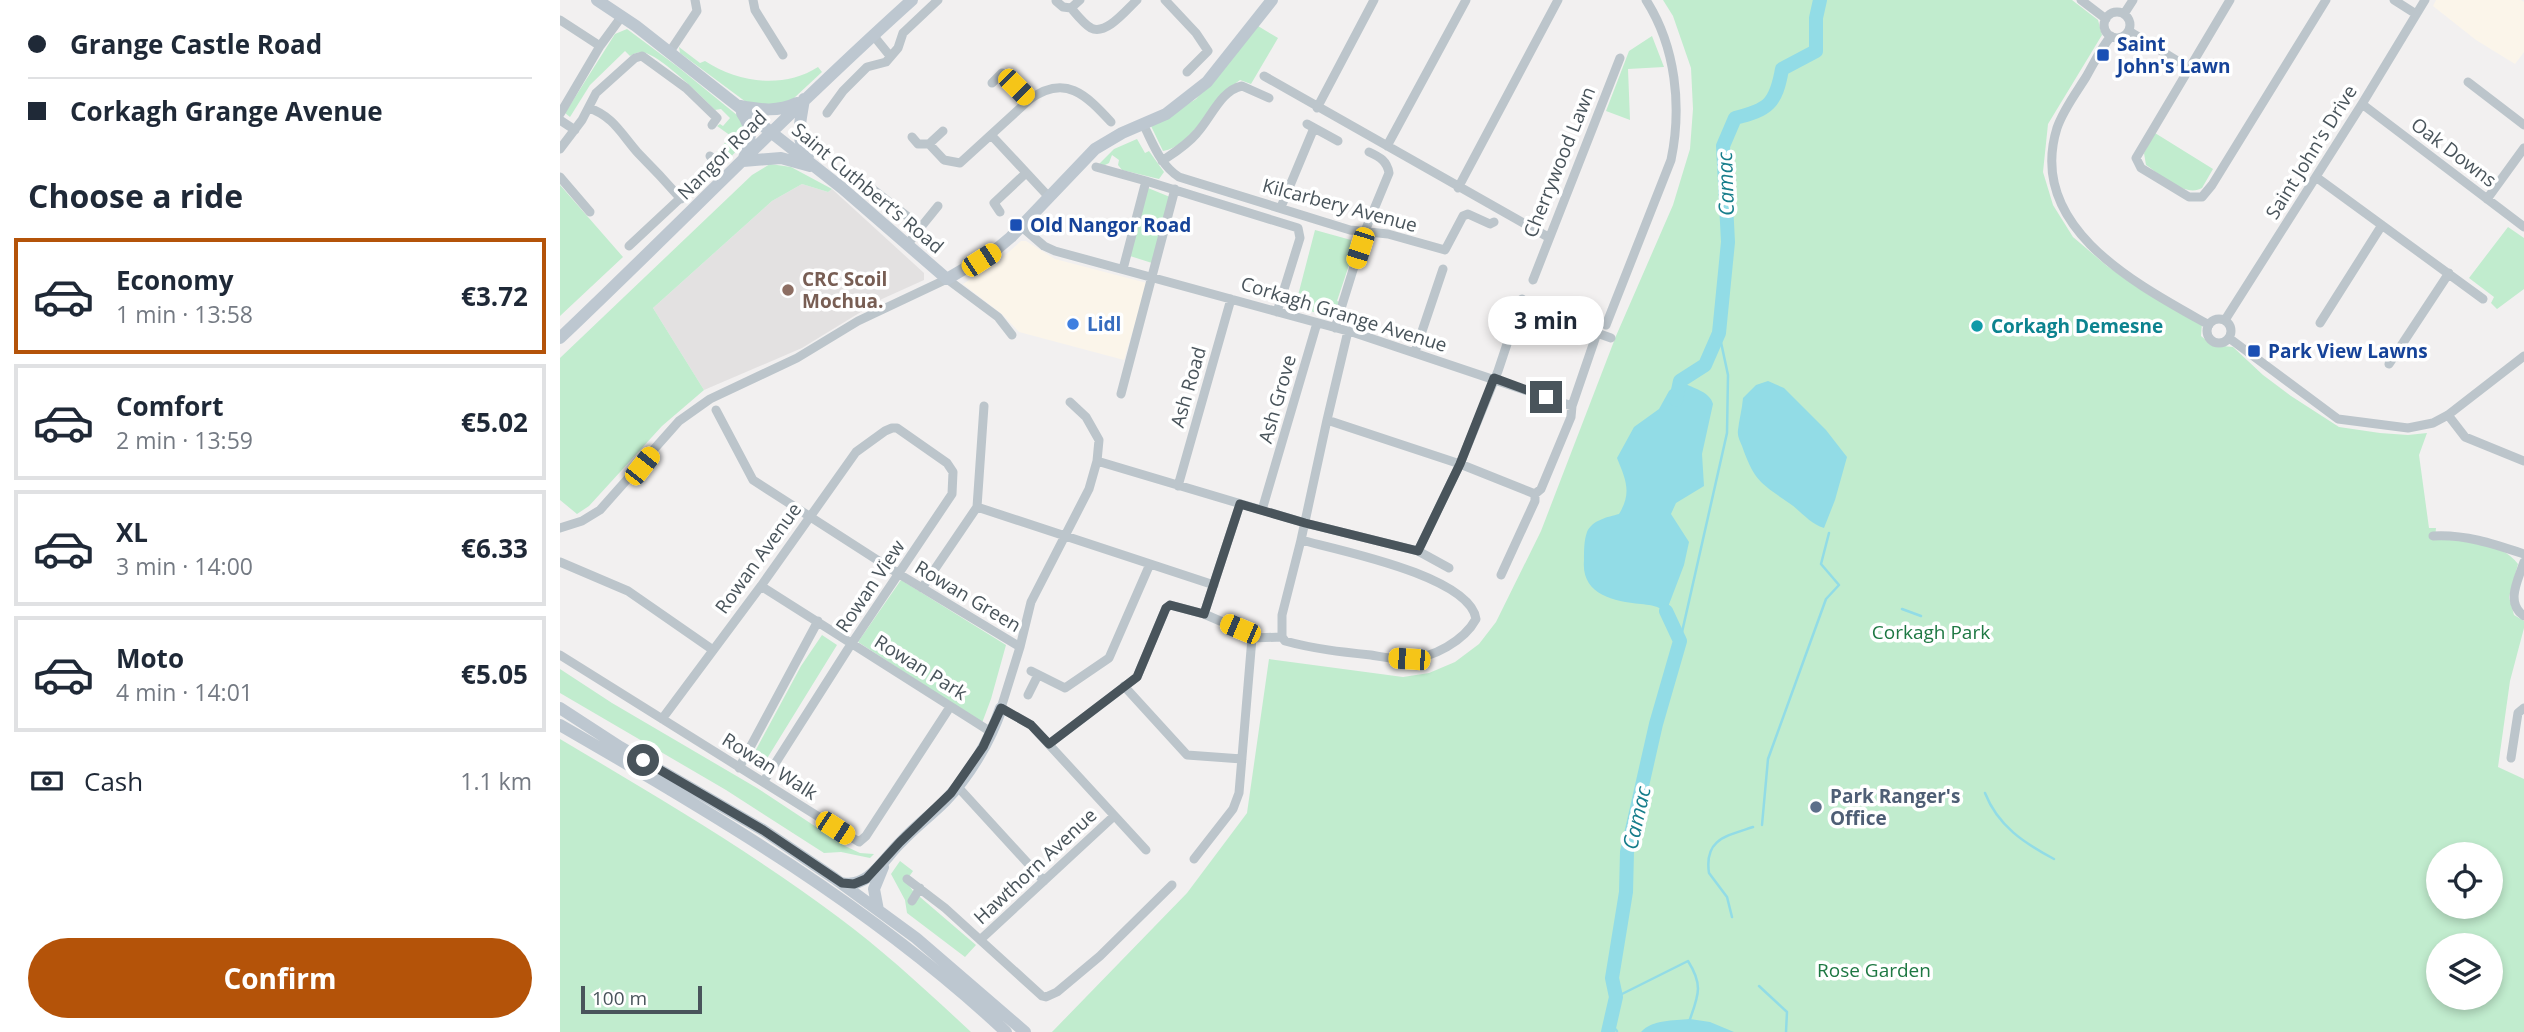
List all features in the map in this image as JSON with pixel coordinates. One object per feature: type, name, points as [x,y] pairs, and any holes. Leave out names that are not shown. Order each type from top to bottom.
[{"type":"main road","name":"Saint Cuthbert’s Road","points":[[597,0],[622,16],[772,132],[947,279]]},
{"type":"main road","name":"Nangor Road","points":[[560,338],[804,99],[912,0]]},
{"type":"main road","points":[[947,279],[993,252],[1022,227],[1048,196],[1095,149],[1122,133],[1166,114],[1207,82],[1272,0]]},
{"type":"main road","points":[[736,105],[770,110],[786,108],[804,99]]},
{"type":"main road","points":[[804,99],[797,136],[801,148],[817,168]]},
{"type":"main road","points":[[736,105],[749,124],[751,139],[743,161],[781,158],[817,168]]},
{"type":"main road","points":[[560,708],[620,747],[763,830],[842,883],[916,938],[1026,1032]]},
{"type":"main road","points":[[842,883],[854,884],[866,879],[957,786],[991,732],[1001,708]]},
{"type":"main road","points":[[560,725],[690,800],[803,872],[890,936],[1006,1032]]},
{"type":"main road","points":[[878,910],[874,895],[876,882],[890,855]]},
{"type":"street","points":[[669,53],[697,11],[695,0]]},
{"type":"street","points":[[753,0],[755,10],[783,55]]},
{"type":"street","points":[[827,113],[843,91],[867,67],[881,64],[890,57],[898,48],[904,33],[938,0]]},
{"type":"street","points":[[1071,8],[1080,0]]},
{"type":"street","points":[[1056,1],[1063,7],[1071,8],[1089,27],[1097,30],[1105,28],[1137,0]]},
{"type":"street","points":[[1165,0],[1196,33],[1208,51],[1187,72]]},
{"type":"street","points":[[1317,108],[1374,0]]},
{"type":"street","points":[[1387,146],[1466,0]]},
{"type":"street","points":[[1458,188],[1558,0]]},
{"type":"street","points":[[1606,325],[1671,160],[1676,134],[1676,86],[1662,33],[1646,0]]},
{"type":"street","points":[[2081,0],[2106,19]]},
{"type":"street","points":[[2124,14],[2133,0]]},
{"type":"street","points":[[2230,0],[2136,158],[2141,168],[2189,197],[2197,199],[2212,185],[2326,0]]},
{"type":"street","points":[[2394,0],[2416,14]]},
{"type":"street","name":"Saint John's Drive","points":[[2225,320],[2425,0]]},
{"type":"street","points":[[2112,13],[2124,14],[2129,19],[2129,31],[2119,38],[2111,36],[2106,30],[2106,19],[2112,13]]},
{"type":"street","points":[[560,114],[600,46],[622,16]]},
{"type":"street","points":[[560,20],[600,46]]},
{"type":"street","points":[[2129,31],[2189,68]]},
{"type":"street","points":[[873,36],[890,57]]},
{"type":"street","points":[[2111,36],[2058,125],[2053,163],[2057,192],[2075,229],[2101,255],[2152,292],[2209,325]]},
{"type":"street","points":[[560,149],[575,130],[596,93],[635,58],[642,56],[686,88],[717,118],[712,125]]},
{"type":"street","name":"Cherrywood Lawn","points":[[1533,280],[1620,58]]},
{"type":"street","points":[[992,83],[1002,73],[1029,100]]},
{"type":"street","points":[[1264,76],[1548,237]]},
{"type":"street","points":[[2469,82],[2524,125]]},
{"type":"street","points":[[1143,124],[1161,161],[1198,133],[1230,90],[1242,86],[1269,97]]},
{"type":"street","points":[[929,144],[944,160],[960,163],[1029,100],[1054,87],[1081,93],[1111,122]]},
{"type":"street","name":"Oak Downs","points":[[2362,104],[2524,227]]},
{"type":"street","points":[[589,107],[607,116],[681,199]]},
{"type":"street","points":[[560,120],[575,130]]},
{"type":"street","points":[[1281,206],[1310,126],[1338,141]]},
{"type":"street","points":[[912,137],[918,144],[929,144],[943,131]]},
{"type":"street","points":[[992,136],[1048,196]]},
{"type":"street","points":[[2487,199],[2524,148]]},
{"type":"street","points":[[1365,231],[1389,173],[1388,165],[1369,152]]},
{"type":"street","points":[[628,245],[717,164],[710,156]]},
{"type":"street","name":"Kilcarbery Avenue","points":[[1161,161],[1179,177],[1281,206],[1350,230],[1388,234],[1445,250],[1463,216],[1468,214],[1490,224],[1494,222]]},
{"type":"street","points":[[1096,167],[1175,189],[1295,227],[1300,231],[1277,312]]},
{"type":"street","points":[[1000,212],[994,203],[1026,173]]},
{"type":"street","points":[[560,177],[589,205]]},
{"type":"street","points":[[2316,177],[2483,299]]},
{"type":"street","points":[[860,180],[921,227]]},
{"type":"street","points":[[1123,269],[1146,181]]},
{"type":"street","points":[[1121,394],[1175,189]]},
{"type":"street","points":[[907,245],[938,206]]},
{"type":"street","points":[[2320,323],[2382,225]]},
{"type":"street","name":"Corkagh Grange Avenue","points":[[1022,227],[1049,249],[1348,331],[1572,406]]},
{"type":"street","points":[[1335,328],[1361,244]]},
{"type":"street","points":[[1415,352],[1443,269]]},
{"type":"street","points":[[2389,364],[2449,273]]},
{"type":"street","points":[[560,528],[582,521],[600,510],[679,421],[693,410],[797,358],[858,321],[947,279],[987,308],[1012,335]]},
{"type":"street","name":"Ash Road","points":[[1178,486],[1231,299]]},
{"type":"street","points":[[1418,551],[1460,464],[1522,299]]},
{"type":"street","points":[[2214,320],[2225,320],[2231,326],[2229,338],[2222,343],[2214,342],[2208,337],[2209,325],[2214,320]]},
{"type":"street","name":"Ash Grove","points":[[1262,510],[1317,323]]},
{"type":"street","points":[[1301,540],[1404,568],[1446,586],[1473,610],[1476,619],[1467,631],[1444,648],[1409,659],[1320,650],[1285,641],[1282,637],[1282,615],[1348,331]]},
{"type":"street","points":[[1535,494],[1541,489],[1571,418],[1572,406],[1597,333],[1611,338]]},
{"type":"street","points":[[2229,338],[2338,419],[2408,428],[2444,417],[2524,356]]},
{"type":"street","points":[[1001,708],[1031,602],[1089,489],[1097,461],[1099,440],[1086,416],[1070,402]]},
{"type":"street","points":[[922,588],[977,507],[984,407]]},
{"type":"street","name":"Rowan Green","points":[[716,410],[753,480],[899,574],[1020,647]]},
{"type":"street","points":[[2444,417],[2465,437],[2524,461]]},
{"type":"street","points":[[1327,420],[1460,464],[1535,494]]},
{"type":"street","name":"Rowan Avenue","points":[[662,719],[856,452],[891,428]]},
{"type":"street","name":"Rowan View","points":[[764,781],[952,494],[953,472],[947,463],[909,436],[891,428]]},
{"type":"street","points":[[1097,461],[1305,523],[1418,551],[1449,568]]},
{"type":"street","points":[[1501,575],[1535,501],[1535,494]]},
{"type":"street","points":[[1204,614],[1240,504]]},
{"type":"street","points":[[977,507],[1214,585]]},
{"type":"street","points":[[2433,536],[2480,540],[2524,554]]},
{"type":"street","points":[[560,562],[635,595],[713,650]]},
{"type":"street","points":[[2524,562],[2512,600],[2515,608],[2524,616]]},
{"type":"street","points":[[1028,695],[1034,673],[1062,688],[1069,687],[1109,658],[1150,564]]},
{"type":"street","name":"Rowan Park","points":[[761,586],[991,732]]},
{"type":"street","points":[[1049,744],[1139,673],[1166,608],[1170,605],[1204,614],[1248,633],[1252,638],[1241,787],[1237,801],[1205,853],[1194,859]]},
{"type":"street","points":[[739,768],[818,621]]},
{"type":"street","points":[[1252,638],[1282,637]]},
{"type":"street","name":"Rowan Walk","points":[[560,656],[859,842],[866,836],[950,706]]},
{"type":"street","points":[[1124,686],[1186,754],[1242,759]]},
{"type":"street","name":"Hawthorn Avenue","points":[[1001,708],[1031,725],[1146,850]]},
{"type":"street","points":[[2511,758],[2518,712],[2524,708]]},
{"type":"street","points":[[957,786],[1044,881]]},
{"type":"street","name":"Hawthorn Avenue","points":[[980,940],[1114,816]]},
{"type":"street","points":[[907,879],[1042,996],[1051,997],[1116,941],[1172,885]]},
{"type":"street","points":[[912,901],[920,888]]},
{"type":"street","points":[[1160,897],[1170,906]]},
{"type":"shaded area","points":[[2436,0],[2521,0],[2524,2],[2524,52],[2515,64],[2476,40],[2433,6]]},
{"type":"shaded area","name":"CRC Scoil Mochua.","points":[[802,184],[828,192],[832,189],[924,273],[924,280],[882,299],[802,348],[704,390],[653,308],[772,201]]},
{"type":"shaded area","points":[[1021,241],[1026,241],[1055,259],[1147,283],[1124,360],[1019,332],[1002,314],[963,284],[1000,260]]},
{"type":"green space","name":"Corkagh Park","points":[[1663,0],[2072,0],[2098,20],[2102,35],[2048,124],[2043,172],[2053,205],[2073,237],[2107,266],[2149,295],[2202,323],[2201,336],[2212,345],[2233,347],[2263,375],[2339,427],[2408,435],[2427,433],[2419,455],[2429,528],[2436,528],[2435,539],[2491,547],[2511,556],[2518,564],[2509,597],[2514,615],[2524,621],[2524,628],[2510,681],[2498,767],[2524,779],[2524,1032],[1052,1032],[1187,893],[1247,813],[1269,659],[1403,677],[1429,673],[1455,662],[1479,644],[1496,622],[1541,531],[1616,336],[1673,205],[1690,149],[1693,109],[1691,68],[1673,16]]},
{"type":"green space","points":[[1258,26],[1278,38],[1251,84],[1240,80],[1230,87],[1184,140],[1163,151],[1151,126],[1196,99]]},
{"type":"green space","points":[[627,29],[743,120],[744,143],[724,164],[715,154],[731,136],[717,126],[723,126],[730,118],[721,109],[715,110],[672,70],[646,53],[630,56],[625,51],[590,85],[570,117],[565,113],[615,34]]},
{"type":"green space","points":[[1652,36],[1664,67],[1628,69],[1630,120],[1606,111],[1629,51]]},
{"type":"green space","points":[[679,47],[700,63],[705,61],[746,78],[776,81],[805,74],[818,67],[822,72],[782,106],[746,102],[680,53]]},
{"type":"green space","points":[[2155,133],[2213,169],[2202,188],[2188,190],[2165,179],[2146,165],[2144,153]]},
{"type":"green space","points":[[1137,139],[1145,153],[1149,151],[1164,172],[1159,179],[1122,170],[1118,165],[1119,160],[1112,155],[1109,163],[1103,166],[1099,164],[1114,149]]},
{"type":"green space","points":[[770,164],[791,167],[832,189],[828,192],[802,184],[772,201],[653,308],[704,390],[662,426],[589,506],[577,514],[560,500],[560,358],[752,175]]},
{"type":"green space","points":[[560,185],[623,257],[560,316]]},
{"type":"green space","points":[[1148,188],[1170,197],[1152,263],[1130,256]]},
{"type":"green space","points":[[2508,227],[2524,238],[2524,289],[2497,309],[2491,303],[2494,297],[2469,278]]},
{"type":"green space","points":[[1315,230],[1351,240],[1351,259],[1337,301],[1340,302],[1336,318],[1295,307]]},
{"type":"green space","points":[[901,580],[1006,645],[982,723],[858,642]]},
{"type":"green space","points":[[822,635],[837,645],[763,765],[752,757],[801,666]]},
{"type":"green space","points":[[560,669],[612,703],[757,788],[845,846],[860,853],[874,854],[870,858],[841,852],[824,853],[726,790],[560,693]]},
{"type":"green space","points":[[560,739],[701,824],[805,893],[873,944],[971,1032],[560,1032]]},
{"type":"green space","points":[[900,861],[913,871],[906,881],[913,891],[976,945],[965,957],[907,913],[905,900],[891,874]]},
{"type":"water","points":[[1680,381],[1704,393],[1713,404],[1702,454],[1704,486],[1676,503],[1671,514],[1689,542],[1684,565],[1668,607],[1675,627],[1672,629],[1666,614],[1660,608],[1609,598],[1593,588],[1584,572],[1584,549],[1589,528],[1601,520],[1619,514],[1623,506],[1626,486],[1617,458],[1634,427],[1659,409],[1669,391]]},
{"type":"water","points":[[1768,381],[1784,388],[1826,430],[1847,457],[1824,528],[1759,480],[1750,466],[1740,440],[1738,432],[1743,398],[1756,385]]},
{"type":"water","points":[[1690,1019],[1710,1022],[1734,1032],[1641,1032],[1657,1023]]},
{"type":"waterway","name":"Camac","points":[[1676,400],[1680,381],[1705,365],[1719,333],[1728,242],[1723,146],[1735,118],[1769,104],[1777,90],[1782,69],[1816,51],[1816,18],[1820,0]]},
{"type":"waterway","name":"Camac","points":[[1680,641],[1727,433],[1728,375],[1719,333]]},
{"type":"waterway","points":[[1762,825],[1768,759],[1826,599],[1839,585],[1821,564],[1829,533]]},
{"type":"waterway","points":[[1902,609],[1921,616]]},
{"type":"waterway","name":"Camac","points":[[1608,1032],[1616,997],[1612,978],[1626,892],[1627,852],[1656,724],[1680,641],[1666,611]]},
{"type":"waterway","points":[[1985,793],[1997,815],[2013,832],[2054,859]]},
{"type":"waterway","points":[[1732,917],[1727,897],[1709,873],[1710,853],[1719,841],[1753,827]]},
{"type":"waterway","name":"Camac","points":[[1616,997],[1688,961],[1698,984],[1689,1022]]},
{"type":"waterway","points":[[1759,986],[1787,1012],[1786,1032]]},
{"type":"waterway","points":[[1610,1023],[1617,1031]]},
{"type":"place","name":"Saint John's Lawn","points":[[2103,55]]},
{"type":"place","name":"Old Nangor Road","points":[[1016,225]]},
{"type":"place","name":"CRC Scoil Mochua.","points":[[788,290]]},
{"type":"place","name":"Lidl","points":[[1073,324]]},
{"type":"place","name":"Corkagh Demesne","points":[[1977,326]]},
{"type":"place","name":"Park View Lawns","points":[[2254,351]]},
{"type":"place","name":"Park Ranger's Office","points":[[1816,807]]},
{"type":"route","points":[[643,760],[763,830],[842,883],[859,883],[951,793],[983,747],[1001,708],[1031,725],[1049,744],[1137,677],[1166,608],[1174,604],[1204,614],[1240,504],[1418,551],[1460,464],[1494,378],[1546,397]]},
{"type":"park label","name":"Rose Garden","points":[[1874,970]]}]
